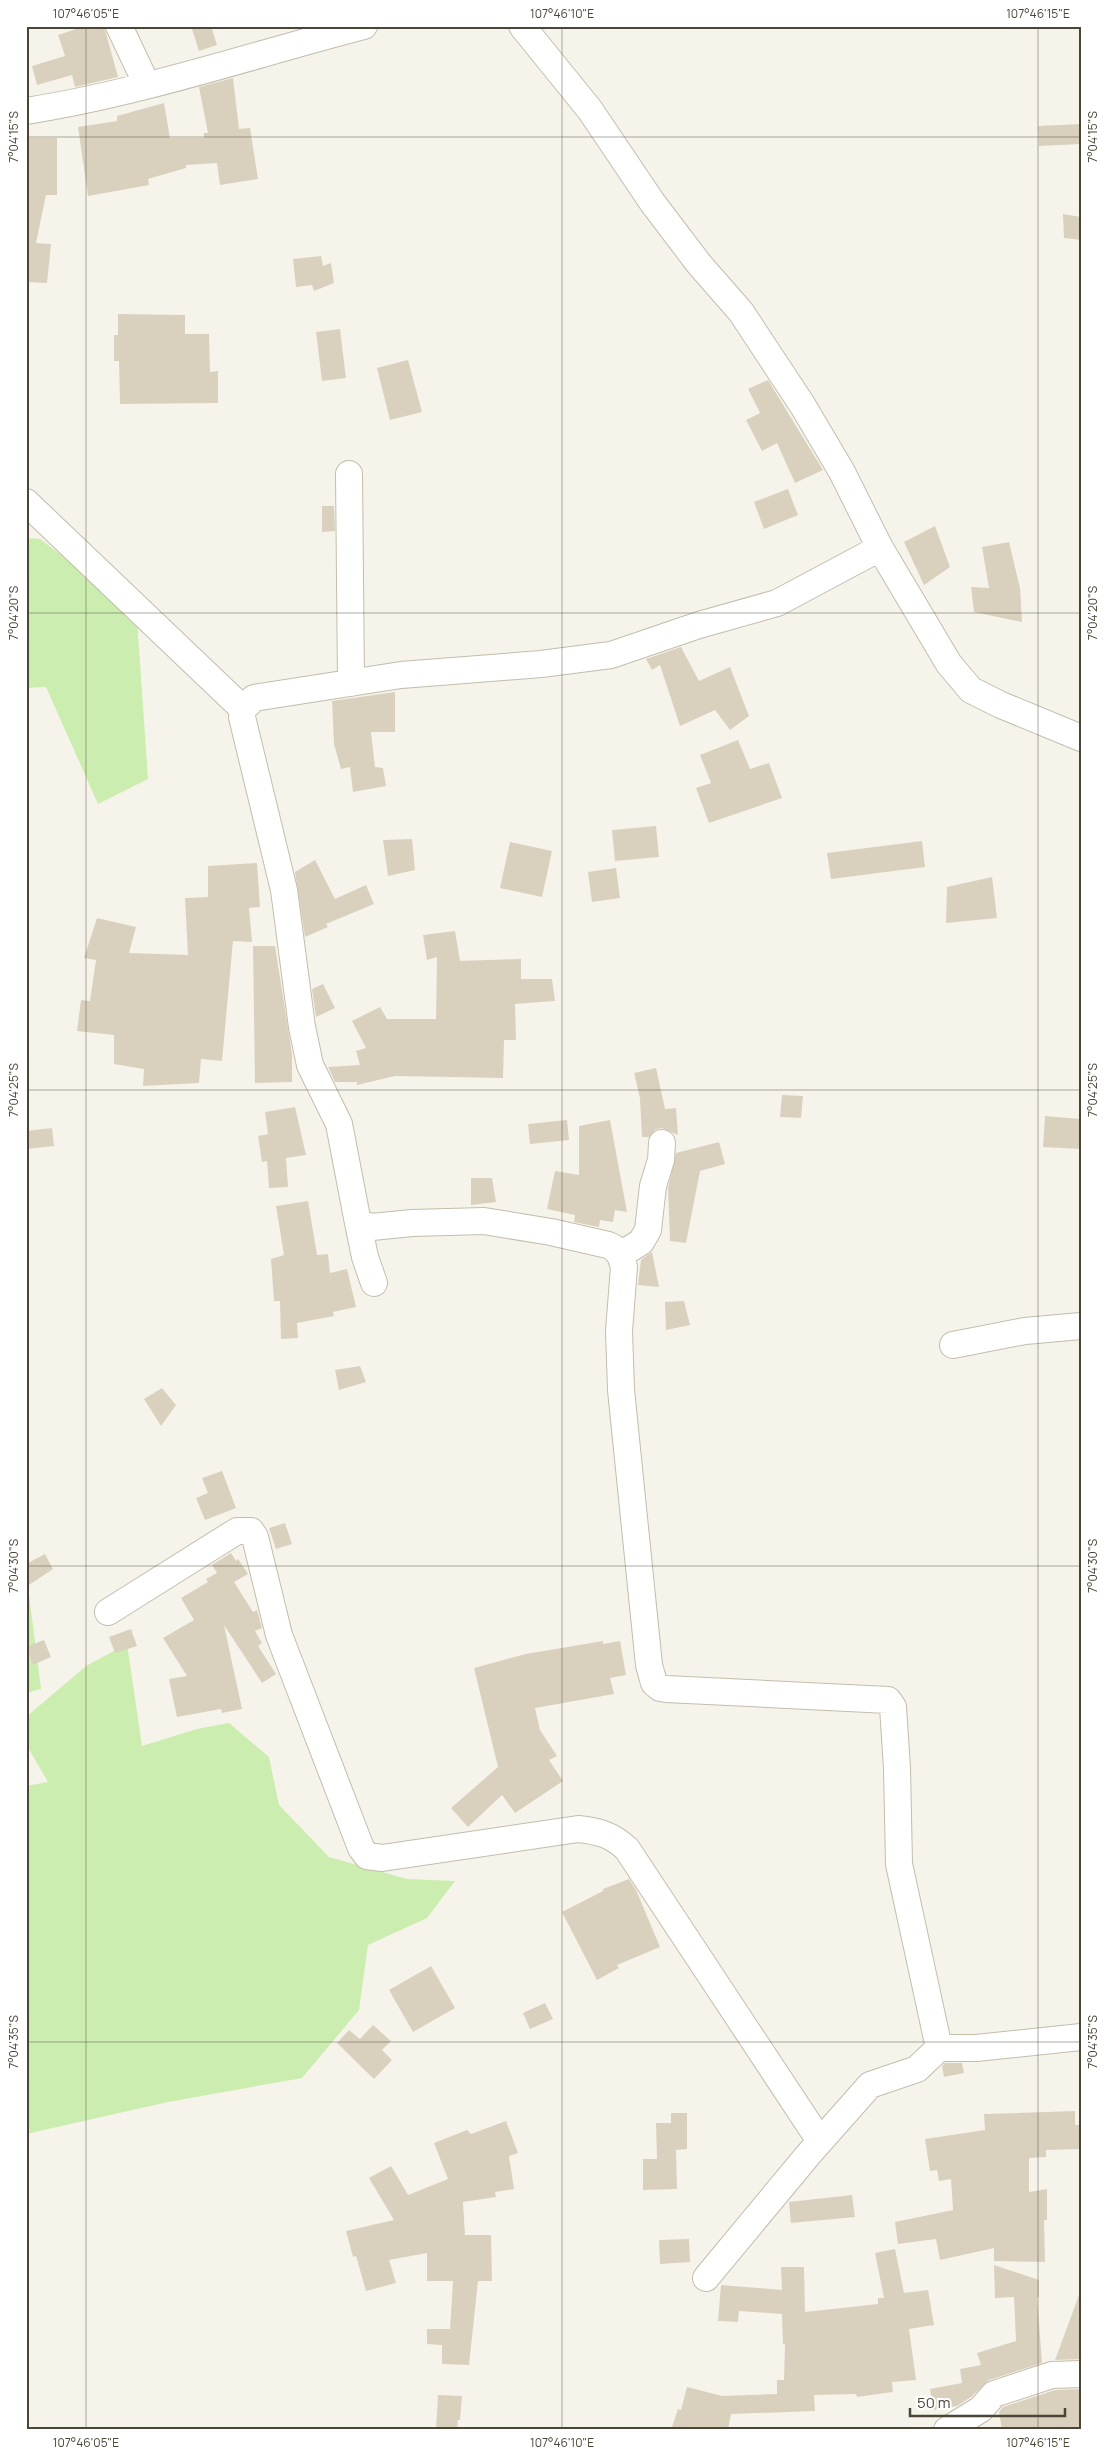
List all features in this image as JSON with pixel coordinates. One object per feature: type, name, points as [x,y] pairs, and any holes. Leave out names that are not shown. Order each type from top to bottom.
[{"type":"street","points":[[119,26],[147,85]]},
{"type":"street","points":[[26,111],[64,105],[147,85],[364,26]]},
{"type":"street","points":[[522,26],[590,110],[652,202],[699,264],[741,312],[803,406],[842,472],[880,548],[949,664],[971,690],[1001,705],[1081,738]]},
{"type":"street","points":[[349,474],[350,683]]},
{"type":"street","points":[[26,502],[243,709]]},
{"type":"street","points":[[374,1283],[364,1257],[339,1124],[310,1065],[302,1026],[284,890],[242,717],[243,709],[254,698],[400,675],[541,664],[611,655],[699,625],[777,603],[880,548]]},
{"type":"street","points":[[620,1255],[641,1242],[648,1230],[653,1186],[661,1160],[662,1143]]},
{"type":"street","points":[[358,1223],[372,1227],[412,1223],[484,1221],[541,1230],[608,1245],[614,1248],[620,1255],[624,1267],[619,1331],[621,1390],[649,1665],[653,1679],[656,1685],[663,1688],[888,1700],[892,1707],[897,1768],[899,1864],[940,2048]]},
{"type":"street","points":[[953,1345],[1026,1331],[1081,1326]]},
{"type":"street","points":[[108,1612],[238,1531],[251,1531],[255,1537],[279,1635],[361,1848],[367,1856],[382,1858],[578,1829],[596,1831],[614,1837],[627,1849],[820,2141]]},
{"type":"street","points":[[706,2278],[820,2141],[870,2085],[917,2069],[940,2048],[976,2048],[1081,2037]]},
{"type":"street","points":[[947,2430],[981,2409],[994,2394],[1052,2375],[1081,2374]]},
{"type":"green space","points":[[26,538],[40,539],[68,560],[137,619],[148,779],[98,804],[46,687],[26,688]]},
{"type":"green space","points":[[26,1571],[41,1689],[26,1693]]},
{"type":"green space","points":[[127,1644],[142,1746],[197,1729],[229,1723],[269,1757],[279,1805],[329,1857],[407,1879],[455,1881],[427,1918],[368,1945],[359,2010],[302,2078],[168,2102],[26,2134],[26,1786],[48,1782],[26,1744],[26,1717],[86,1666]]},
{"type":"building","points":[[85,26],[104,26],[118,77],[75,87],[72,75],[37,85],[32,66],[65,56],[58,35]]},
{"type":"building","points":[[191,26],[211,26],[217,45],[199,51]]},
{"type":"building","points":[[233,78],[239,129],[250,128],[258,179],[220,185],[217,163],[186,165],[186,168],[148,179],[149,185],[88,196],[78,127],[117,121],[117,116],[164,103],[170,138],[204,138],[204,133],[208,133],[199,87]]},
{"type":"building","points":[[1081,124],[1081,144],[1039,146],[1038,126]]},
{"type":"building","points":[[26,138],[57,138],[57,195],[46,195],[36,243],[51,244],[47,283],[26,282]]},
{"type":"building","points":[[1063,214],[1081,217],[1081,240],[1064,238]]},
{"type":"building","points":[[321,256],[323,266],[331,263],[334,283],[314,291],[312,285],[296,287],[293,259]]},
{"type":"building","points":[[118,314],[185,315],[185,334],[209,334],[210,372],[218,371],[218,403],[120,404],[119,361],[114,361],[114,335],[118,335]]},
{"type":"building","points":[[340,329],[346,378],[322,381],[316,332]]},
{"type":"building","points":[[408,360],[422,412],[390,420],[377,368]]},
{"type":"building","points":[[768,380],[823,470],[795,483],[777,443],[762,451],[746,420],[760,413],[748,389]]},
{"type":"building","points":[[788,489],[798,515],[764,529],[754,502]]},
{"type":"building","points":[[322,506],[334,506],[335,531],[322,532]]},
{"type":"building","points":[[935,526],[950,567],[924,585],[904,542]]},
{"type":"building","points":[[1009,542],[1020,588],[1022,622],[974,612],[971,587],[989,588],[982,547]]},
{"type":"building","points":[[681,647],[699,681],[730,667],[749,716],[730,730],[715,710],[680,726],[660,665],[652,670],[646,659]]},
{"type":"building","points":[[395,692],[395,732],[371,732],[375,767],[383,768],[386,786],[353,792],[350,767],[341,769],[334,744],[332,701]]},
{"type":"building","points":[[738,740],[750,769],[769,763],[782,798],[709,823],[696,788],[711,783],[700,755]]},
{"type":"building","points":[[656,826],[659,857],[615,861],[612,830]]},
{"type":"building","points":[[412,839],[415,870],[388,876],[383,840]]},
{"type":"building","points":[[922,841],[925,867],[831,879],[827,853]]},
{"type":"building","points":[[510,842],[552,851],[542,897],[500,888]]},
{"type":"building","points":[[315,860],[335,899],[366,885],[374,904],[326,924],[328,927],[305,937],[295,872]]},
{"type":"building","points":[[257,863],[260,907],[249,908],[252,942],[233,941],[222,1061],[201,1059],[199,1083],[143,1086],[144,1069],[114,1064],[114,1035],[77,1031],[81,1000],[90,1001],[96,960],[84,958],[97,918],[136,927],[129,953],[188,955],[185,898],[208,897],[208,866]]},
{"type":"building","points":[[616,868],[620,898],[592,902],[588,872]]},
{"type":"building","points":[[992,877],[997,918],[946,923],[947,887]]},
{"type":"building","points":[[455,931],[460,961],[521,959],[521,979],[552,979],[555,1001],[515,1004],[516,1040],[504,1040],[503,1078],[395,1076],[357,1085],[357,1082],[335,1082],[328,1067],[360,1065],[356,1051],[366,1048],[352,1021],[380,1007],[387,1019],[436,1019],[437,957],[427,960],[423,935]]},
{"type":"building","points":[[253,946],[275,946],[292,1054],[292,1082],[255,1083]]},
{"type":"building","points":[[323,984],[335,1008],[316,1017],[312,989]]},
{"type":"building","points":[[656,1068],[665,1109],[676,1108],[678,1135],[662,1128],[655,1130],[649,1137],[642,1137],[640,1098],[634,1073]]},
{"type":"building","points":[[782,1095],[803,1096],[801,1118],[780,1117]]},
{"type":"building","points":[[295,1107],[306,1155],[286,1158],[288,1187],[269,1188],[267,1161],[262,1162],[258,1136],[268,1134],[265,1112]]},
{"type":"building","points":[[1045,1116],[1081,1119],[1081,1149],[1043,1147]]},
{"type":"building","points":[[567,1120],[569,1140],[530,1144],[528,1124]]},
{"type":"building","points":[[610,1120],[627,1212],[615,1210],[613,1222],[600,1220],[599,1227],[574,1222],[575,1215],[547,1209],[555,1171],[579,1175],[579,1126]]},
{"type":"building","points":[[52,1128],[54,1146],[26,1149],[26,1131]]},
{"type":"building","points":[[719,1142],[725,1164],[700,1171],[686,1243],[670,1241],[668,1188],[676,1153]]},
{"type":"building","points":[[471,1178],[492,1178],[496,1202],[471,1205]]},
{"type":"building","points":[[308,1201],[317,1255],[328,1254],[330,1273],[347,1269],[356,1307],[333,1312],[334,1316],[297,1323],[298,1338],[281,1339],[280,1301],[274,1301],[271,1259],[284,1255],[276,1206]]},
{"type":"building","points":[[652,1252],[659,1287],[638,1285],[641,1260]]},
{"type":"building","points":[[684,1301],[690,1325],[666,1330],[665,1302]]},
{"type":"building","points":[[360,1366],[366,1382],[339,1390],[335,1370]]},
{"type":"building","points":[[162,1388],[176,1405],[161,1426],[144,1399]]},
{"type":"building","points":[[222,1471],[236,1508],[205,1520],[196,1498],[208,1493],[202,1478]]},
{"type":"building","points":[[285,1523],[292,1544],[276,1549],[269,1528]]},
{"type":"building","points":[[231,1553],[236,1561],[238,1559],[248,1574],[234,1582],[253,1612],[257,1610],[262,1628],[255,1631],[262,1643],[258,1646],[276,1674],[262,1683],[224,1625],[242,1709],[222,1713],[221,1709],[177,1717],[169,1679],[187,1676],[163,1638],[194,1620],[181,1598],[208,1582],[206,1579],[217,1573],[212,1565]]},
{"type":"building","points":[[45,1554],[53,1569],[26,1587],[26,1564]]},
{"type":"building","points":[[131,1629],[137,1646],[115,1653],[109,1637]]},
{"type":"building","points":[[44,1640],[51,1657],[33,1665],[26,1647]]},
{"type":"building","points":[[603,1641],[603,1644],[620,1641],[626,1675],[610,1678],[614,1694],[535,1708],[540,1730],[557,1756],[549,1760],[563,1781],[515,1813],[502,1795],[468,1827],[451,1808],[498,1767],[474,1668],[526,1654]]},
{"type":"building","points":[[629,1879],[636,1890],[660,1947],[617,1965],[619,1968],[597,1980],[562,1912],[603,1891],[603,1889]]},
{"type":"building","points":[[431,1966],[455,2008],[413,2032],[389,1990]]},
{"type":"building","points":[[545,2003],[553,2019],[530,2029],[523,2013]]},
{"type":"building","points":[[373,2025],[391,2041],[382,2050],[392,2060],[374,2079],[337,2043],[349,2030],[360,2039]]},
{"type":"building","points":[[945,2063],[962,2063],[964,2073],[944,2077],[942,2066]]},
{"type":"building","points":[[1075,2111],[1075,2125],[1081,2125],[1081,2149],[1046,2150],[1046,2157],[1029,2158],[1029,2192],[1047,2189],[1047,2220],[1044,2220],[1045,2262],[994,2261],[994,2248],[940,2260],[936,2239],[898,2244],[895,2222],[953,2210],[951,2179],[939,2181],[937,2170],[930,2171],[925,2139],[985,2130],[984,2114]]},
{"type":"building","points":[[671,2113],[687,2113],[687,2149],[676,2150],[677,2189],[643,2190],[643,2159],[657,2159],[656,2123],[671,2123]]},
{"type":"building","points":[[506,2121],[518,2153],[509,2156],[514,2189],[495,2192],[496,2197],[463,2202],[465,2235],[491,2235],[492,2281],[478,2281],[469,2365],[442,2364],[442,2345],[427,2344],[427,2329],[450,2329],[453,2281],[427,2281],[427,2253],[389,2260],[396,2283],[366,2291],[356,2256],[353,2257],[346,2231],[394,2220],[369,2178],[391,2166],[408,2195],[448,2179],[434,2143],[467,2130],[471,2134]]},
{"type":"building","points":[[852,2195],[855,2217],[791,2223],[789,2202]]},
{"type":"building","points":[[689,2239],[690,2262],[660,2264],[659,2240]]},
{"type":"building","points":[[895,2249],[904,2293],[928,2290],[934,2325],[909,2329],[916,2380],[892,2382],[893,2392],[857,2397],[856,2394],[814,2395],[815,2411],[731,2414],[728,2430],[671,2430],[678,2409],[681,2410],[687,2387],[722,2396],[777,2394],[777,2380],[784,2380],[785,2344],[783,2344],[782,2314],[739,2311],[738,2322],[718,2321],[721,2285],[782,2290],[781,2267],[804,2267],[805,2312],[878,2304],[878,2298],[884,2298],[875,2253]]},
{"type":"building","points":[[994,2265],[1039,2280],[1039,2297],[1037,2297],[1042,2363],[989,2380],[971,2397],[957,2406],[934,2410],[930,2389],[962,2383],[960,2369],[981,2365],[977,2353],[1016,2341],[1014,2297],[995,2298]]},
{"type":"building","points":[[1079,2295],[1081,2295],[1081,2359],[1055,2360]]},
{"type":"building","points":[[1081,2389],[1081,2430],[1002,2430],[999,2412],[1003,2407],[1055,2390]]},
{"type":"building","points":[[438,2395],[462,2396],[460,2420],[458,2420],[457,2430],[436,2430]]}]
